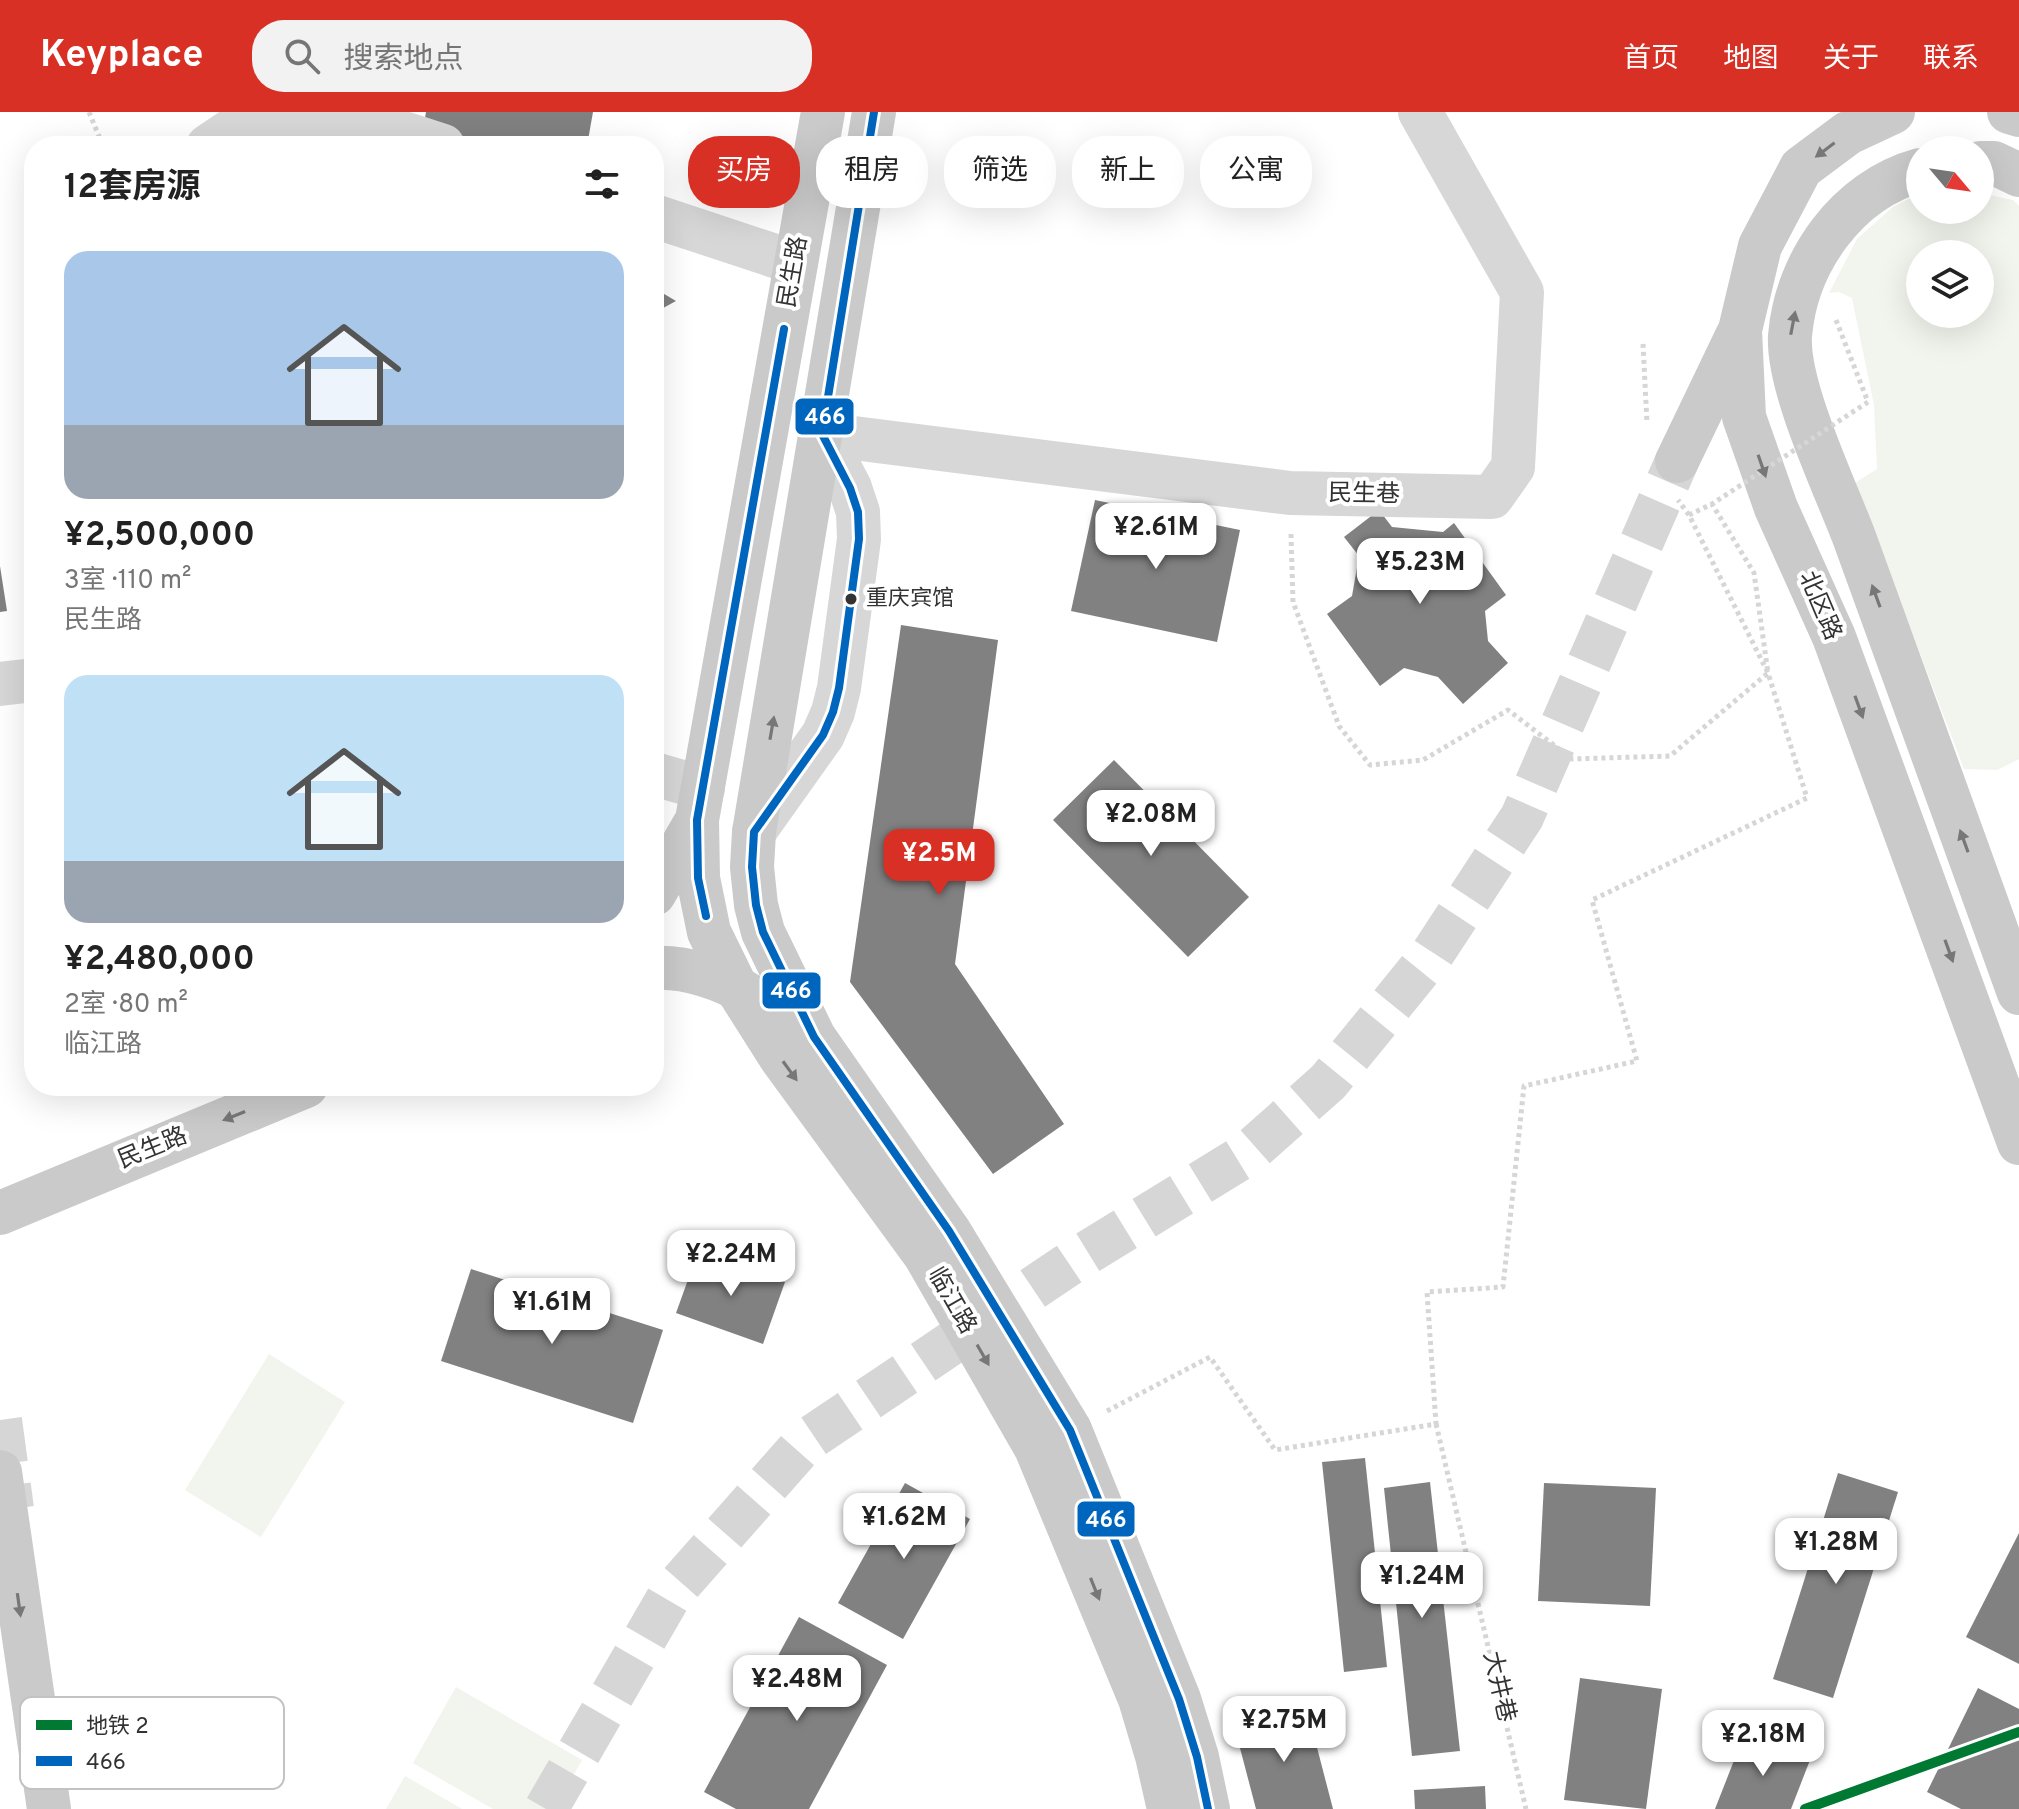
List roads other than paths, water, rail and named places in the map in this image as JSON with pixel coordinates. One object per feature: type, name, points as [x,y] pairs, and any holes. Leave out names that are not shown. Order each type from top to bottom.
[{"type":"main road","name":"民生路","points":[[664,874],[700,804],[823,112]]},
{"type":"main road","points":[[814,1037],[763,932],[752,867],[754,832],[874,112]]},
{"type":"main road","name":"北区路","points":[[1893,112],[1848,133],[1801,168],[1760,246],[1740,330],[1744,417],[1776,508],[1834,637],[2019,1143]]},
{"type":"main road","points":[[2009,112],[2019,115]]},
{"type":"main road","points":[[1994,163],[2019,175]]},
{"type":"main road","points":[[1906,174],[1853,206],[1816,250],[1798,298],[1790,338],[1798,389],[2019,993]]},
{"type":"main road","points":[[1675,477],[1740,330]]},
{"type":"main road","points":[[1744,417],[1775,430],[1798,389]]},
{"type":"main road","name":"临江路","points":[[700,804],[698,878],[709,932],[736,987],[781,1058],[925,1255],[1036,1448],[1140,1699],[1169,1809]]},
{"type":"main road","points":[[664,968],[674,967],[736,987],[814,1037]]},
{"type":"main road","name":"临江路","points":[[814,1037],[949,1231],[1070,1430],[1179,1699],[1197,1757],[1208,1809]]},
{"type":"main road","name":"民生路","points":[[0,1213],[282,1096]]},
{"type":"main road","points":[[0,1472],[33,1697]]},
{"type":"main road","points":[[46,1789],[49,1809]]},
{"type":"street","name":"民生巷","points":[[822,434],[1290,493],[1492,497],[1513,467],[1522,292],[1420,112]]},
{"type":"street","points":[[223,136],[241,124],[376,124],[413,136]]},
{"type":"street","points":[[664,219],[796,263]]},
{"type":"street","points":[[754,832],[823,735],[839,688],[859,539],[858,512],[850,488],[822,434]]},
{"type":"street","points":[[0,684],[24,681]]},
{"type":"street","points":[[664,781],[700,804]]},
{"type":"tunnel","points":[[546,1809],[670,1595],[806,1441],[1072,1262],[1246,1155],[1328,1082],[1433,953],[1522,817],[1677,461]]},
{"type":"tunnel","points":[[0,1420],[12,1509]]},
{"type":"metro line","name":"2","points":[[1805,1809],[2019,1732]]},
{"type":"place","name":"重庆宾馆","points":[[851,599]]}]
